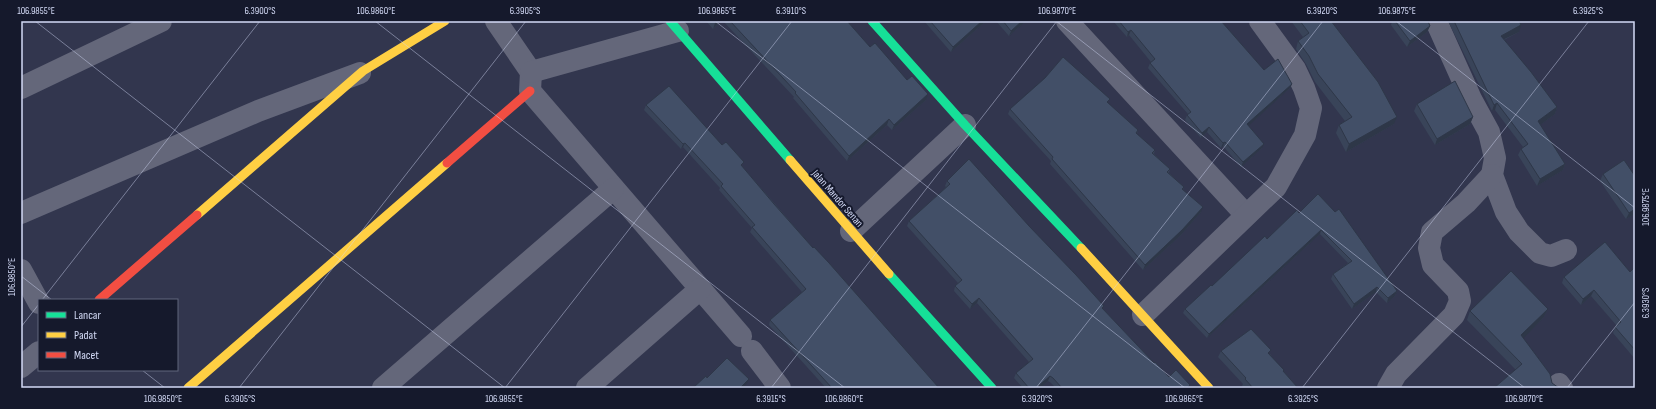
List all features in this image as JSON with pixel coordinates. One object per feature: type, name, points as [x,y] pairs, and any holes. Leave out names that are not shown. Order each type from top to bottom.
[{"type":"street","points":[[21,88],[161,21]]},
{"type":"street","points":[[100,299],[363,71],[445,21]]},
{"type":"street","points":[[496,21],[530,82],[613,189],[746,343],[780,388]]},
{"type":"street","points":[[872,21],[965,125],[1049,212],[1209,388]]},
{"type":"street","points":[[1067,21],[1246,215]]},
{"type":"street","points":[[1143,315],[1276,187],[1305,135],[1311,108],[1295,69],[1260,21]]},
{"type":"street","points":[[1436,21],[1471,99],[1489,132],[1495,158],[1492,175],[1506,212],[1523,236],[1540,253],[1551,256],[1566,250]]},
{"type":"street","points":[[188,388],[530,82],[674,26]]},
{"type":"street","name":"Jalan Mandor Senan","points":[[674,26],[851,231],[992,388]]},
{"type":"street","points":[[21,213],[258,111],[363,71]]},
{"type":"street","points":[[851,231],[965,125]]},
{"type":"street","points":[[1388,388],[1396,374],[1454,314],[1460,301],[1458,291],[1433,265],[1429,248],[1432,232],[1466,203],[1492,175]]},
{"type":"street","points":[[383,388],[613,189]]},
{"type":"street","points":[[21,270],[38,301]]},
{"type":"street","points":[[587,388],[700,290]]},
{"type":"street","points":[[21,367],[38,353]]},
{"type":"building","points":[[730,21],[847,21],[870,47],[875,43],[907,80],[912,76],[928,94],[894,125],[889,119],[849,156],[795,93],[796,92]]},
{"type":"building","points":[[930,21],[982,21],[953,47]]},
{"type":"building","points":[[1003,21],[1022,21],[1011,31]]},
{"type":"building","points":[[1119,21],[1221,21],[1264,70],[1278,59],[1292,84],[1247,124],[1264,144],[1243,162],[1209,127],[1202,133],[1187,115],[1191,112],[1150,63],[1155,59],[1131,30],[1128,32]]},
{"type":"building","points":[[1300,21],[1331,21],[1378,82],[1397,117],[1349,144],[1339,125],[1352,117],[1318,74],[1309,56],[1298,41],[1309,33]]},
{"type":"building","points":[[1395,21],[1428,21],[1430,26],[1410,41]]},
{"type":"building","points":[[1454,21],[1519,21],[1521,25],[1501,36],[1531,72],[1557,107],[1538,121],[1565,164],[1540,179],[1521,149],[1528,144],[1497,103],[1494,105]]},
{"type":"building","points":[[1063,57],[1110,99],[1107,102],[1138,130],[1136,133],[1155,150],[1152,153],[1170,169],[1167,172],[1184,187],[1182,189],[1203,207],[1182,230],[1145,265],[1010,109],[1045,78]]},
{"type":"building","points":[[1455,81],[1473,117],[1437,139],[1417,104]]},
{"type":"building","points":[[669,86],[722,145],[726,142],[744,162],[741,165],[774,204],[813,248],[814,247],[829,263],[939,388],[832,388],[770,320],[806,289],[752,227],[755,225],[721,186],[723,184],[685,143],[683,144],[646,105]]},
{"type":"building","points":[[969,159],[1104,306],[1102,308],[1154,363],[1155,362],[1169,377],[1176,370],[1190,385],[1187,388],[1062,388],[1050,376],[1036,388],[1029,388],[1016,373],[1033,359],[979,298],[972,304],[955,286],[962,280],[909,221],[950,184],[947,181]]},
{"type":"building","points":[[1624,160],[1635,176],[1635,209],[1629,213],[1603,174]]},
{"type":"building","points":[[1318,194],[1335,212],[1339,209],[1397,291],[1388,298],[1377,287],[1354,304],[1333,274],[1352,261],[1321,230],[1209,334],[1185,309],[1211,285],[1212,286],[1265,236],[1267,239],[1297,210],[1299,213]]},
{"type":"building","points":[[1605,242],[1630,272],[1635,267],[1635,350],[1615,327],[1621,322],[1594,290],[1583,299],[1564,277]]},
{"type":"building","points":[[1511,271],[1548,309],[1521,335],[1550,374],[1552,383],[1559,388],[1494,388],[1522,364],[1470,311]]},
{"type":"building","points":[[1251,329],[1271,350],[1268,353],[1298,388],[1253,388],[1245,379],[1246,378],[1221,351]]},
{"type":"building","points":[[727,358],[749,379],[740,388],[693,388],[706,376],[707,378]]},
{"type":"traffic: fast","points":[[670,21],[790,160]]},
{"type":"traffic: fast","points":[[872,21],[965,125],[1081,248]]},
{"type":"traffic: fast","points":[[889,274],[992,388]]},
{"type":"traffic: slow","points":[[197,215],[363,71],[445,21]]},
{"type":"traffic: slow","points":[[790,160],[889,274]]},
{"type":"traffic: slow","points":[[188,388],[447,163]]},
{"type":"traffic: slow","points":[[1081,248],[1209,388]]},
{"type":"traffic: jam","points":[[447,163],[530,91]]},
{"type":"traffic: jam","points":[[100,299],[197,215]]}]
